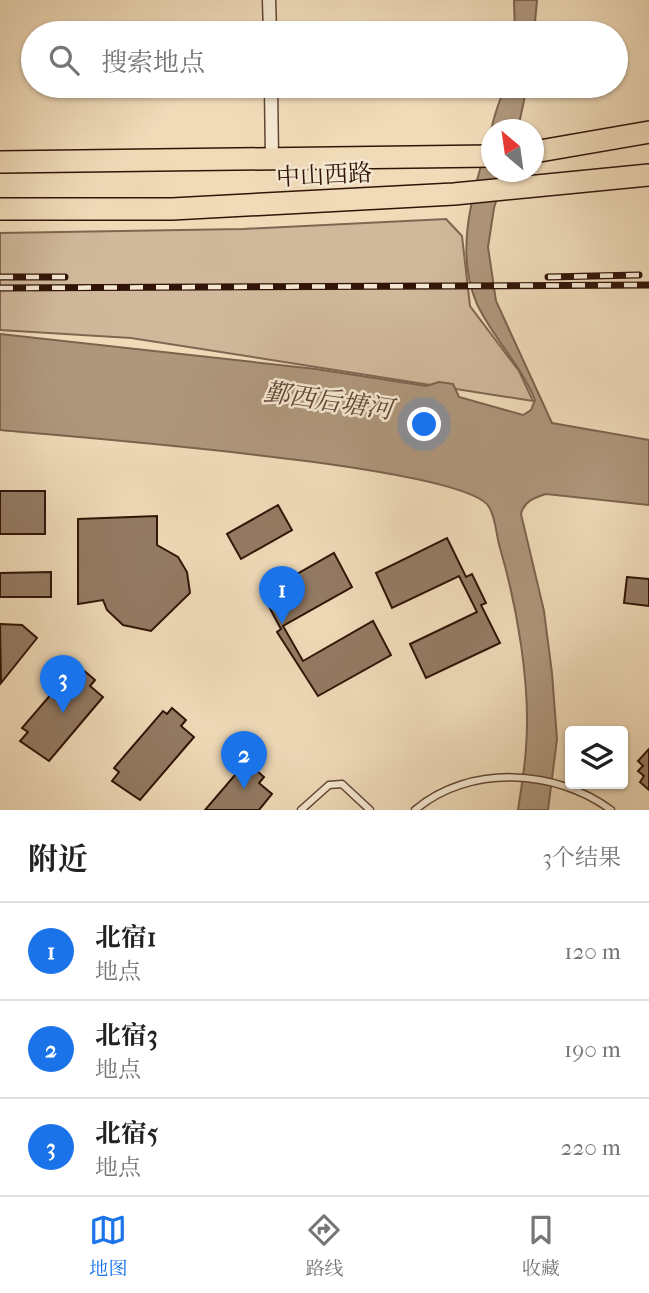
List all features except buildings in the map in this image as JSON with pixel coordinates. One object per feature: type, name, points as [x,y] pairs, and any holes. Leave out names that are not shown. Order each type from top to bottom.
[{"type":"main road","points":[[544,150],[649,132]]},
{"type":"main road","name":"中山西路","points":[[0,162],[481,156]]},
{"type":"main road","name":"中山西路","points":[[0,209],[172,209],[253,205],[454,194],[649,175]]},
{"type":"street","points":[[269,0],[270,21]]},
{"type":"street","points":[[271,98],[272,159]]},
{"type":"lane","points":[[415,810],[458,786],[496,778],[536,778],[575,789],[611,810]]},
{"type":"lane","points":[[301,810],[329,785],[342,784],[370,810]]},
{"type":"shaded area","points":[[446,219],[462,236],[470,306],[519,371],[533,401],[131,338],[0,330],[0,233],[243,229]]},
{"type":"water","points":[[514,0],[537,0],[535,21],[515,21]]},
{"type":"water","points":[[501,98],[524,98],[520,119],[494,119]]},
{"type":"water","name":"鄞西后塘河","points":[[481,167],[481,182],[502,182],[494,208],[488,247],[496,301],[552,423],[649,440],[649,505],[546,494],[527,503],[522,510],[544,611],[552,673],[557,739],[548,810],[518,810],[526,747],[524,673],[512,595],[495,521],[489,507],[464,492],[412,478],[341,466],[178,446],[0,430],[0,334],[316,369],[426,386],[439,382],[453,384],[459,397],[523,415],[531,410],[535,400],[477,304],[467,264],[468,222]]},
{"type":"railway","points":[[548,277],[639,275]]},
{"type":"railway","points":[[0,277],[65,277]]},
{"type":"railway","points":[[0,288],[649,285]]},
{"type":"place","name":"北宿1","points":[[282,624]]},
{"type":"place","name":"北宿5","points":[[63,713]]},
{"type":"place","name":"北宿3","points":[[244,789]]}]
